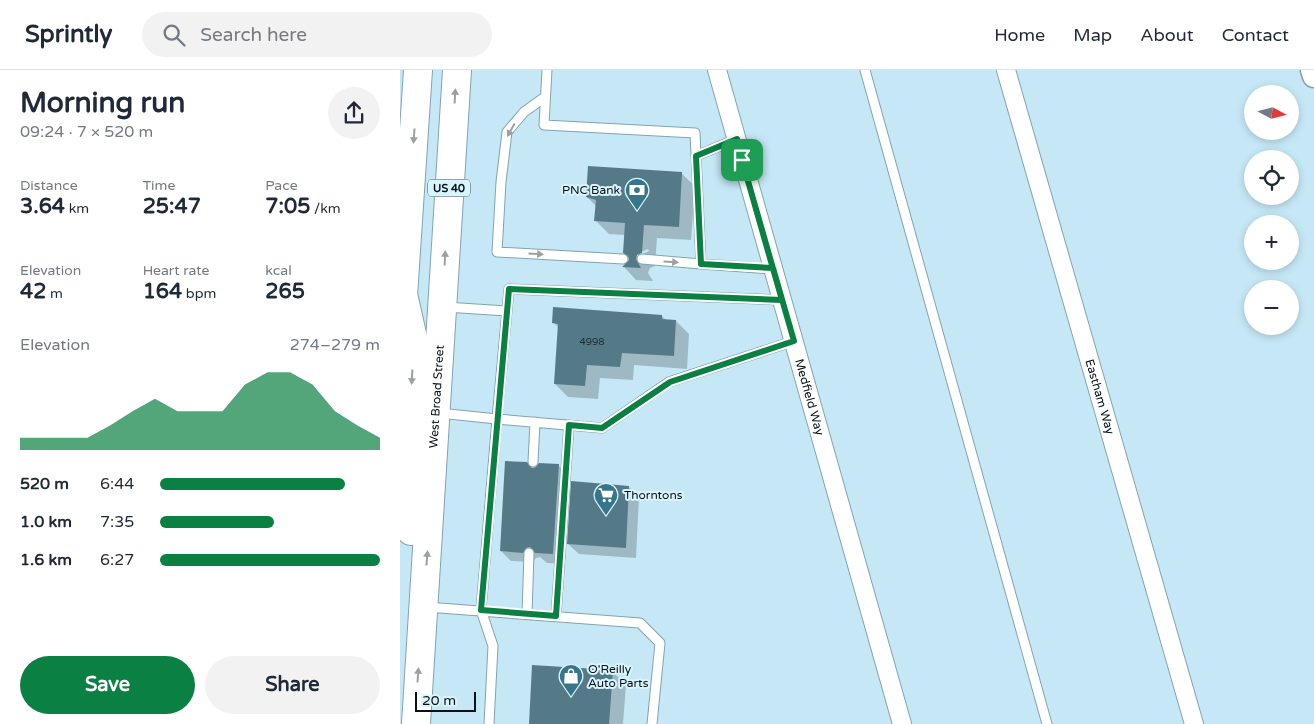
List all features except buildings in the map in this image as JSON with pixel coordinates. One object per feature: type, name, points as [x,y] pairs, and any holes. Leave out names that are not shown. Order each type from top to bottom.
[{"type":"main road","name":"US 40","points":[[400,353],[403,245],[418,70]]},
{"type":"main road","name":"West Broad Street","points":[[416,724],[457,70]]},
{"type":"main road","points":[[403,294],[414,343],[408,450],[412,501],[408,583],[412,597],[424,607]]},
{"type":"street","name":"Medfield Way","points":[[717,70],[902,724]]},
{"type":"street","name":"Eastham Way","points":[[1006,70],[1194,724]]},
{"type":"street","points":[[1312,70],[1314,76]]},
{"type":"lane","points":[[547,70],[544,125],[695,133],[701,264]]},
{"type":"lane","points":[[865,70],[1047,724]]},
{"type":"lane","points":[[545,97],[524,112],[507,132],[501,182],[497,252],[622,259]]},
{"type":"lane","points":[[696,156],[737,139]]},
{"type":"lane","points":[[642,260],[773,268]]},
{"type":"lane","points":[[489,724],[494,646],[481,610],[509,289],[782,300]]},
{"type":"lane","points":[[442,307],[507,311]]},
{"type":"lane","points":[[436,413],[602,428],[670,382],[794,341]]},
{"type":"lane","points":[[533,462],[535,422]]},
{"type":"lane","points":[[556,616],[569,425]]},
{"type":"lane","points":[[527,614],[529,553]]},
{"type":"lane","points":[[424,607],[640,624],[660,643],[652,724]]},
{"type":"place","name":"PNC Bank","points":[[637,211]]},
{"type":"place","name":"Thorntons","points":[[606,516]]},
{"type":"place","name":"O'Reilly Auto Parts","points":[[571,697]]},
{"type":"route","points":[[742,160],[737,139],[696,156],[701,264],[773,268],[794,341],[670,382],[602,428],[569,425],[556,616],[481,610],[509,289],[782,300],[742,160]]}]
